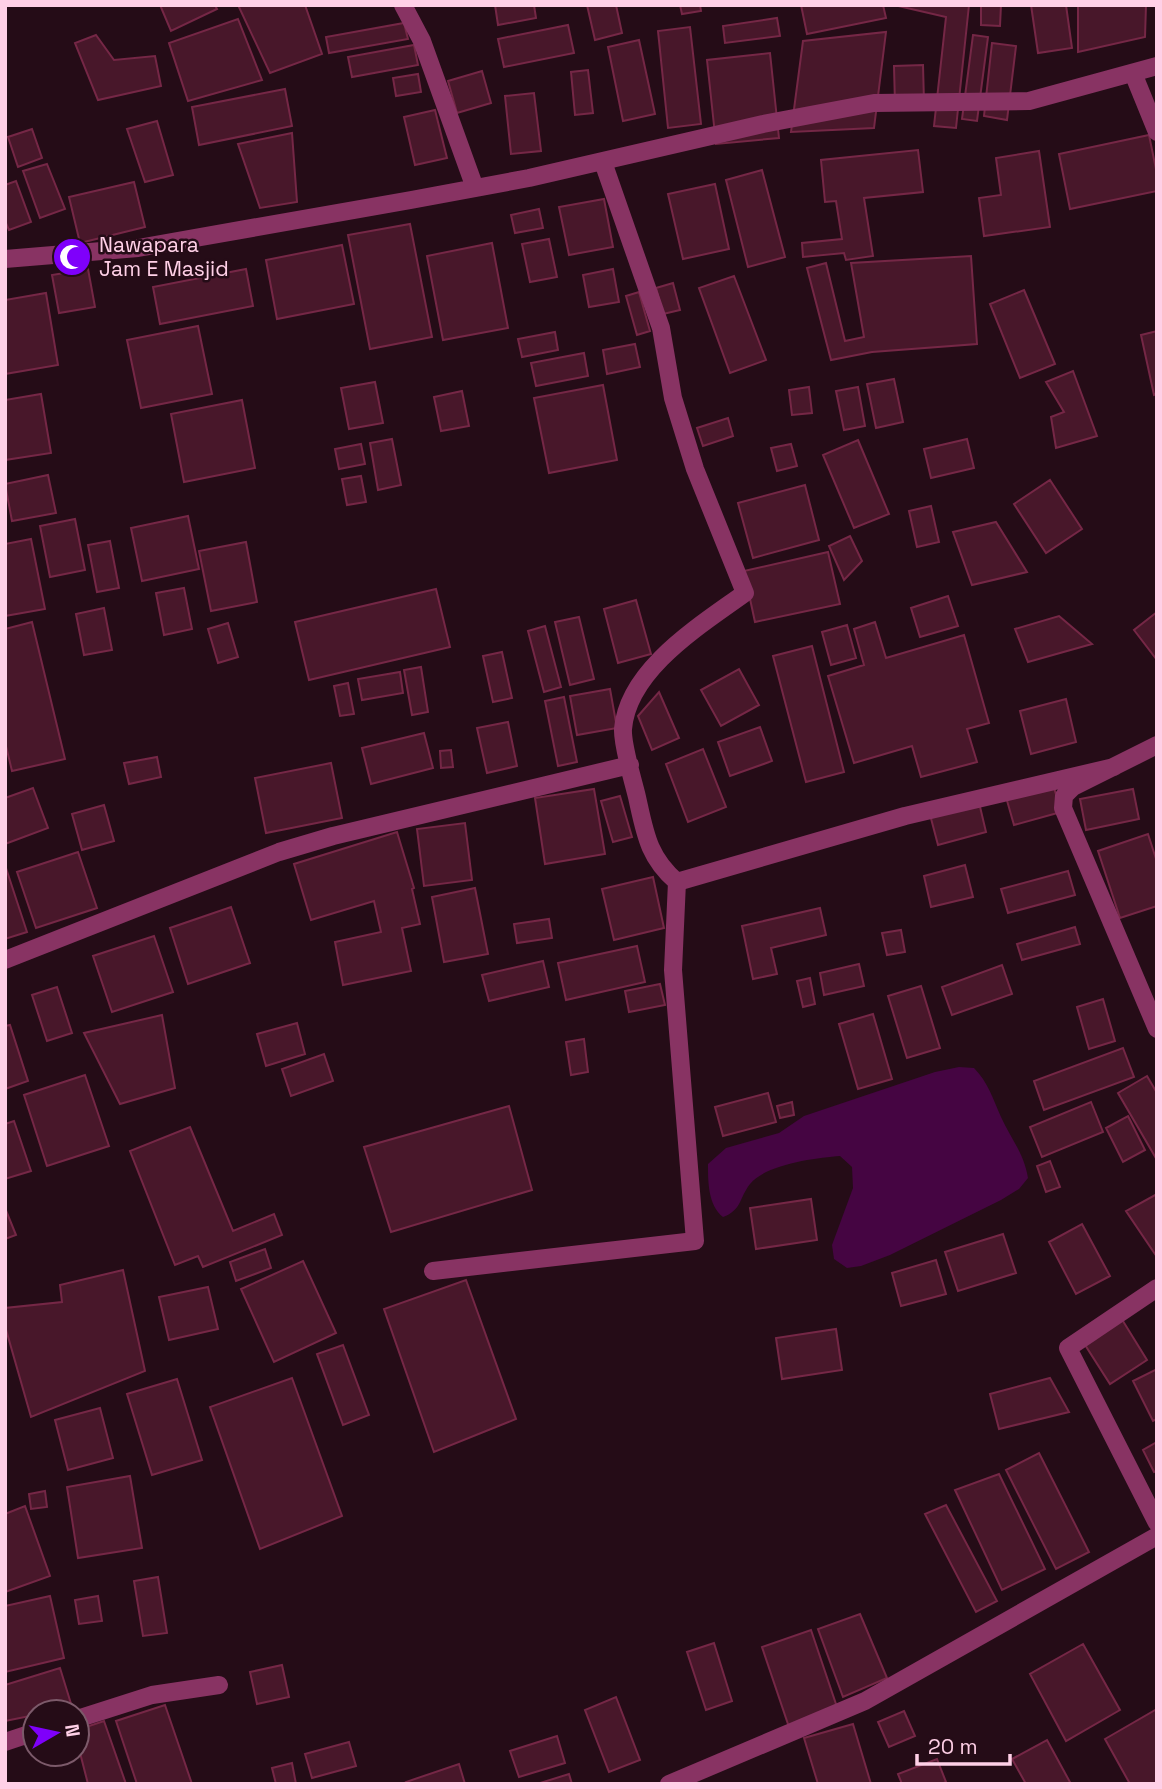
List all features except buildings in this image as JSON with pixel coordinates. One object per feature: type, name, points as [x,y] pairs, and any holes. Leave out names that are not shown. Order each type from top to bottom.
[{"type":"street","points":[[403,5],[422,41],[474,188]]},
{"type":"street","points":[[5,259],[138,248],[474,188],[603,162],[763,124],[874,103],[1029,101],[1157,66]]},
{"type":"street","points":[[1133,73],[1157,132]]},
{"type":"street","points":[[603,162],[661,328],[673,398],[695,469],[745,593],[691,632],[648,672],[631,698],[623,730],[648,846],[662,869],[677,882]]},
{"type":"street","points":[[1157,745],[1073,787],[1064,796],[1063,808],[1157,1029]]},
{"type":"street","points":[[5,960],[279,852],[333,836],[630,765]]},
{"type":"street","points":[[677,882],[905,816],[1114,767]]},
{"type":"street","points":[[433,1271],[695,1241],[673,970],[677,882]]},
{"type":"street","points":[[1157,1288],[1068,1348],[1157,1523]]},
{"type":"street","points":[[669,1784],[865,1701],[1157,1536]]},
{"type":"street","points":[[91,1715],[152,1695],[219,1685]]},
{"type":"shaded area","points":[[959,1067],[974,1068],[983,1079],[1026,1169],[1028,1178],[1019,1189],[1001,1200],[890,1255],[861,1266],[847,1268],[834,1259],[832,1245],[853,1188],[852,1167],[840,1156],[792,1163],[767,1171],[750,1184],[734,1211],[723,1217],[714,1206],[710,1193],[708,1164],[726,1148],[779,1133],[804,1116],[935,1072]]},
{"type":"place","name":"Nawapara Jam E Masjid","points":[[72,257]]}]
